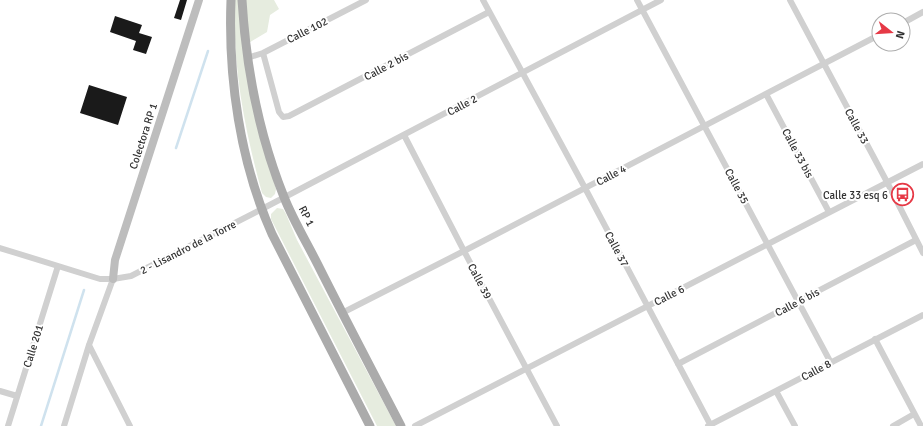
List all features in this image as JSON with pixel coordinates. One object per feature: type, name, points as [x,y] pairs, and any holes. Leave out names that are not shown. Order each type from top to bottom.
[{"type":"main road","name":"Colectora RP 1","points":[[113,279],[115,260],[199,0]]},
{"type":"main road","points":[[231,0],[232,53],[236,97],[249,164],[262,209],[272,234],[370,426]]},
{"type":"main road","name":"RP 1","points":[[242,0],[247,58],[254,93],[266,143],[284,198],[401,426]]},
{"type":"street","name":"Calle 102","points":[[247,58],[263,53],[366,0]]},
{"type":"street","name":"Calle 37","points":[[483,0],[586,188],[710,426]]},
{"type":"street","name":"Calle 35","points":[[637,0],[831,363]]},
{"type":"street","name":"Calle 2","points":[[262,209],[661,0]]},
{"type":"street","name":"Calle 33","points":[[790,0],[923,252]]},
{"type":"street","name":"Calle 2 bis","points":[[263,53],[279,112],[283,118],[290,116],[489,12]]},
{"type":"street","points":[[911,19],[923,12]]},
{"type":"street","name":"Calle 4","points":[[342,313],[871,39]]},
{"type":"street","name":"Calle 33 bis","points":[[766,94],[829,212]]},
{"type":"street","name":"Calle 39","points":[[404,135],[556,426]]},
{"type":"street","name":"Calle 6","points":[[415,426],[923,164]]},
{"type":"street","name":"2 - Lisandro de la Torre","points":[[0,248],[100,279],[113,279],[131,276],[262,209]]},
{"type":"street","name":"Calle 6 bis","points":[[678,364],[916,240]]},
{"type":"street","name":"Calle 201","points":[[8,426],[58,266]]},
{"type":"street","points":[[64,426],[89,345],[113,279]]},
{"type":"street","name":"Calle 8","points":[[710,426],[923,315]]},
{"type":"street","points":[[875,339],[921,426]]},
{"type":"street","points":[[89,345],[130,426]]},
{"type":"street","points":[[0,391],[17,396]]},
{"type":"street","points":[[776,391],[795,426]]},
{"type":"street","points":[[893,426],[914,414]]},
{"type":"shaded area","points":[[235,0],[241,0],[256,116],[276,189],[275,194],[271,198],[266,197],[262,193],[245,122],[238,74]]},
{"type":"shaded area","points":[[246,0],[274,0],[279,9],[270,15],[267,32],[247,44]]},
{"type":"shaded area","points":[[277,208],[283,209],[286,214],[297,240],[396,426],[377,426],[271,219],[271,214]]},
{"type":"building","points":[[180,0],[187,0],[181,20],[174,18]]},
{"type":"building","points":[[115,16],[142,25],[139,33],[152,37],[146,54],[133,50],[136,41],[110,32]]},
{"type":"building","points":[[89,85],[127,97],[118,125],[80,113]]},
{"type":"waterway","points":[[176,148],[208,51]]},
{"type":"waterway","points":[[41,426],[84,290]]},
{"type":"place","name":"Calle 33 esq 6","points":[[903,195]]}]
